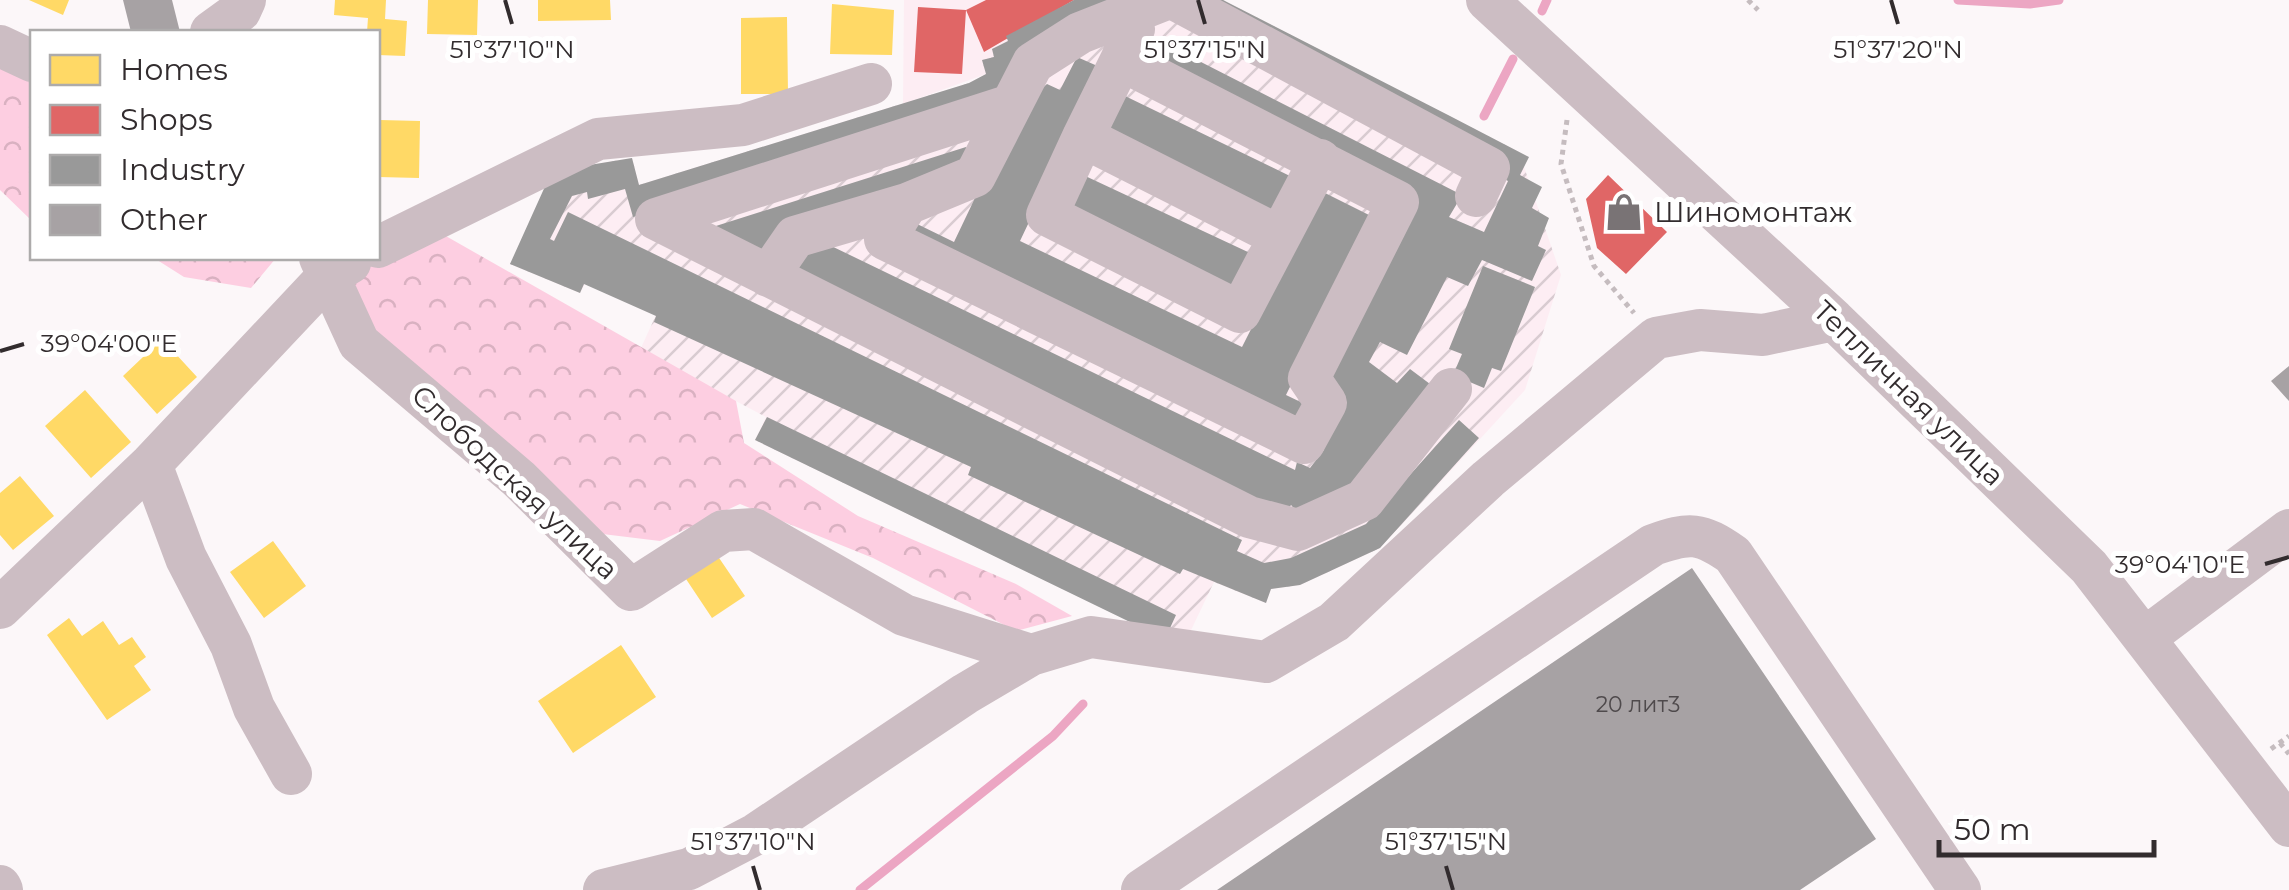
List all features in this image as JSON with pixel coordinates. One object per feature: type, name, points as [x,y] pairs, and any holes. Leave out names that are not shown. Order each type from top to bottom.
[{"type":"street","points":[[1176,0],[1489,168],[1476,196]]},
{"type":"street","name":"Тепличная улица","points":[[1487,0],[1834,320],[2090,567],[2289,826]]},
{"type":"street","points":[[1146,7],[1048,215],[1240,312],[1320,160]]},
{"type":"street","points":[[768,276],[795,238],[906,204],[975,176],[1033,63],[1080,33],[1146,7]]},
{"type":"street","points":[[0,46],[30,60]]},
{"type":"street","points":[[906,204],[885,238],[1304,443],[1326,402],[1308,378],[1398,202],[1121,60]]},
{"type":"street","points":[[380,246],[598,138],[742,125],[871,84]]},
{"type":"street","points":[[1011,105],[656,220],[1249,517],[1298,530],[1364,500],[1450,389]]},
{"type":"street","points":[[1083,137],[1278,236]]},
{"type":"street","points":[[0,608],[151,464],[336,264]]},
{"type":"street","name":"Слободская улица","points":[[336,264],[359,343],[519,479],[631,590],[724,532],[754,529],[904,615],[1031,656]]},
{"type":"street","points":[[604,890],[689,869],[756,834],[964,694],[1031,656],[1090,637],[1212,658],[1266,662],[1334,622],[1488,478],[1656,338],[1700,330],[1763,335],[1834,320]]},
{"type":"street","points":[[151,464],[186,558],[231,645],[254,708],[291,774]]},
{"type":"street","points":[[2146,637],[2289,530]]},
{"type":"street","points":[[1142,890],[1653,545],[1685,534],[1711,539],[1733,555],[1960,890]]},
{"type":"path","points":[[1748,0],[1758,10]]},
{"type":"path","points":[[1572,78],[1561,164],[1594,266],[1656,338]]},
{"type":"path","points":[[2280,744],[2289,754]]},
{"type":"shaded area","points":[[904,0],[1074,0],[1008,41],[986,74],[903,104]]},
{"type":"shaded area","points":[[1074,0],[1223,0],[1519,152],[1561,275],[1525,390],[1380,548],[1300,585],[1271,589],[1266,603],[1214,582],[1183,647],[755,440],[766,417],[640,350],[656,315],[585,284],[580,293],[510,264],[565,169],[632,158],[639,185],[969,83],[986,74],[982,60],[994,57],[992,49],[1008,42],[1006,36]]},
{"type":"green space","points":[[0,48],[30,61],[30,219],[0,190]]},
{"type":"green space","points":[[437,231],[736,401],[744,443],[858,516],[1016,584],[1072,616],[1016,631],[873,558],[740,504],[660,541],[586,532],[365,350],[351,294],[363,265]]},
{"type":"green space","points":[[157,260],[274,260],[251,288],[184,277]]},
{"type":"building: Homes","points":[[29,0],[69,0],[63,15]]},
{"type":"building: Homes","points":[[335,0],[386,0],[385,19],[407,21],[405,56],[380,55],[380,30],[367,30],[368,18],[334,15]]},
{"type":"building: Homes","points":[[428,0],[478,0],[477,35],[427,34]]},
{"type":"building: Homes","points":[[538,0],[610,0],[611,20],[538,21]]},
{"type":"building: Homes","points":[[832,4],[894,10],[892,55],[830,54]]},
{"type":"building: Homes","points":[[787,17],[788,94],[741,94],[741,18]]},
{"type":"building: Homes","points":[[380,120],[420,121],[419,178],[380,177]]},
{"type":"building: Homes","points":[[162,339],[197,377],[157,414],[123,376]]},
{"type":"building: Homes","points":[[85,390],[131,442],[91,478],[45,426]]},
{"type":"building: Homes","points":[[20,476],[54,516],[13,550],[0,535],[0,493]]},
{"type":"building: Homes","points":[[273,541],[306,586],[264,618],[230,572]]},
{"type":"building: Homes","points":[[715,552],[745,596],[712,618],[682,573]]},
{"type":"building: Homes","points":[[69,618],[82,636],[103,621],[119,645],[132,637],[146,657],[134,666],[151,690],[107,720],[47,635]]},
{"type":"building: Homes","points":[[621,645],[656,697],[573,753],[538,701]]},
{"type":"building: Shops","points":[[986,0],[1074,0],[984,52],[966,10]]},
{"type":"building: Shops","points":[[918,7],[966,10],[962,74],[914,72]]},
{"type":"building: Shops","points":[[1608,175],[1667,232],[1626,274],[1597,248],[1586,199]]},
{"type":"building: Industry","points":[[1074,0],[1123,0],[970,113],[633,217],[625,189],[588,199],[587,192],[572,196],[550,239],[554,241],[568,212],[1242,540],[1237,551],[1264,563],[1291,558],[1366,524],[1459,420],[1479,438],[1380,548],[1300,585],[1271,589],[1266,603],[1183,569],[1180,574],[968,475],[971,467],[654,322],[656,316],[584,284],[580,293],[510,264],[547,182],[565,169],[632,158],[639,185],[969,83],[986,74],[982,60],[994,57],[992,49],[1008,41],[1006,36]]},
{"type":"building: Industry","points":[[1188,0],[1223,0],[1529,157],[1520,175],[1542,187],[1532,208],[1549,218],[1538,246],[1546,250],[1532,281],[1482,260],[1468,286],[1447,277],[1407,355],[1380,342],[1369,362],[1397,383],[1410,369],[1434,387],[1340,501],[1304,518],[1291,505],[1280,521],[789,284],[798,261],[823,242],[1295,470],[1297,462],[1310,468],[1324,450],[1319,399],[1418,202],[1138,63],[1152,37],[1462,195],[1449,217],[1484,232],[1508,181],[1336,89]]},
{"type":"building: Industry","points":[[1077,57],[1102,68],[1020,241],[1242,347],[1321,191],[1373,217],[1286,395],[1311,407],[1298,434],[900,249],[913,222],[954,242],[1017,110],[1047,84],[1060,90]]},
{"type":"building: Industry","points":[[1125,96],[1292,177],[1268,228],[1101,147]]},
{"type":"building: Industry","points":[[966,147],[972,160],[743,267],[697,232]]},
{"type":"building: Industry","points":[[1081,174],[1250,253],[1227,302],[1059,223]]},
{"type":"building: Industry","points":[[1483,266],[1535,287],[1501,371],[1492,368],[1484,388],[1453,375],[1462,354],[1449,349]]},
{"type":"building: Industry","points":[[767,417],[1176,615],[1165,639],[755,440]]},
{"type":"building: Other","points":[[123,0],[172,0],[180,30],[130,30]]},
{"type":"building: Other","points":[[2289,366],[2289,401],[2271,381]]},
{"type":"building: Other","points":[[1692,568],[1876,839],[1800,890],[1217,890]]},
{"type":"waterway","points":[[1542,11],[1547,0]]},
{"type":"waterway","points":[[1958,0],[2030,4],[2059,0]]},
{"type":"waterway","points":[[1484,116],[1513,59]]},
{"type":"waterway","points":[[860,890],[1053,736],[1083,704]]},
{"type":"place","name":"Шиномонтаж","points":[[1624,212]]}]
